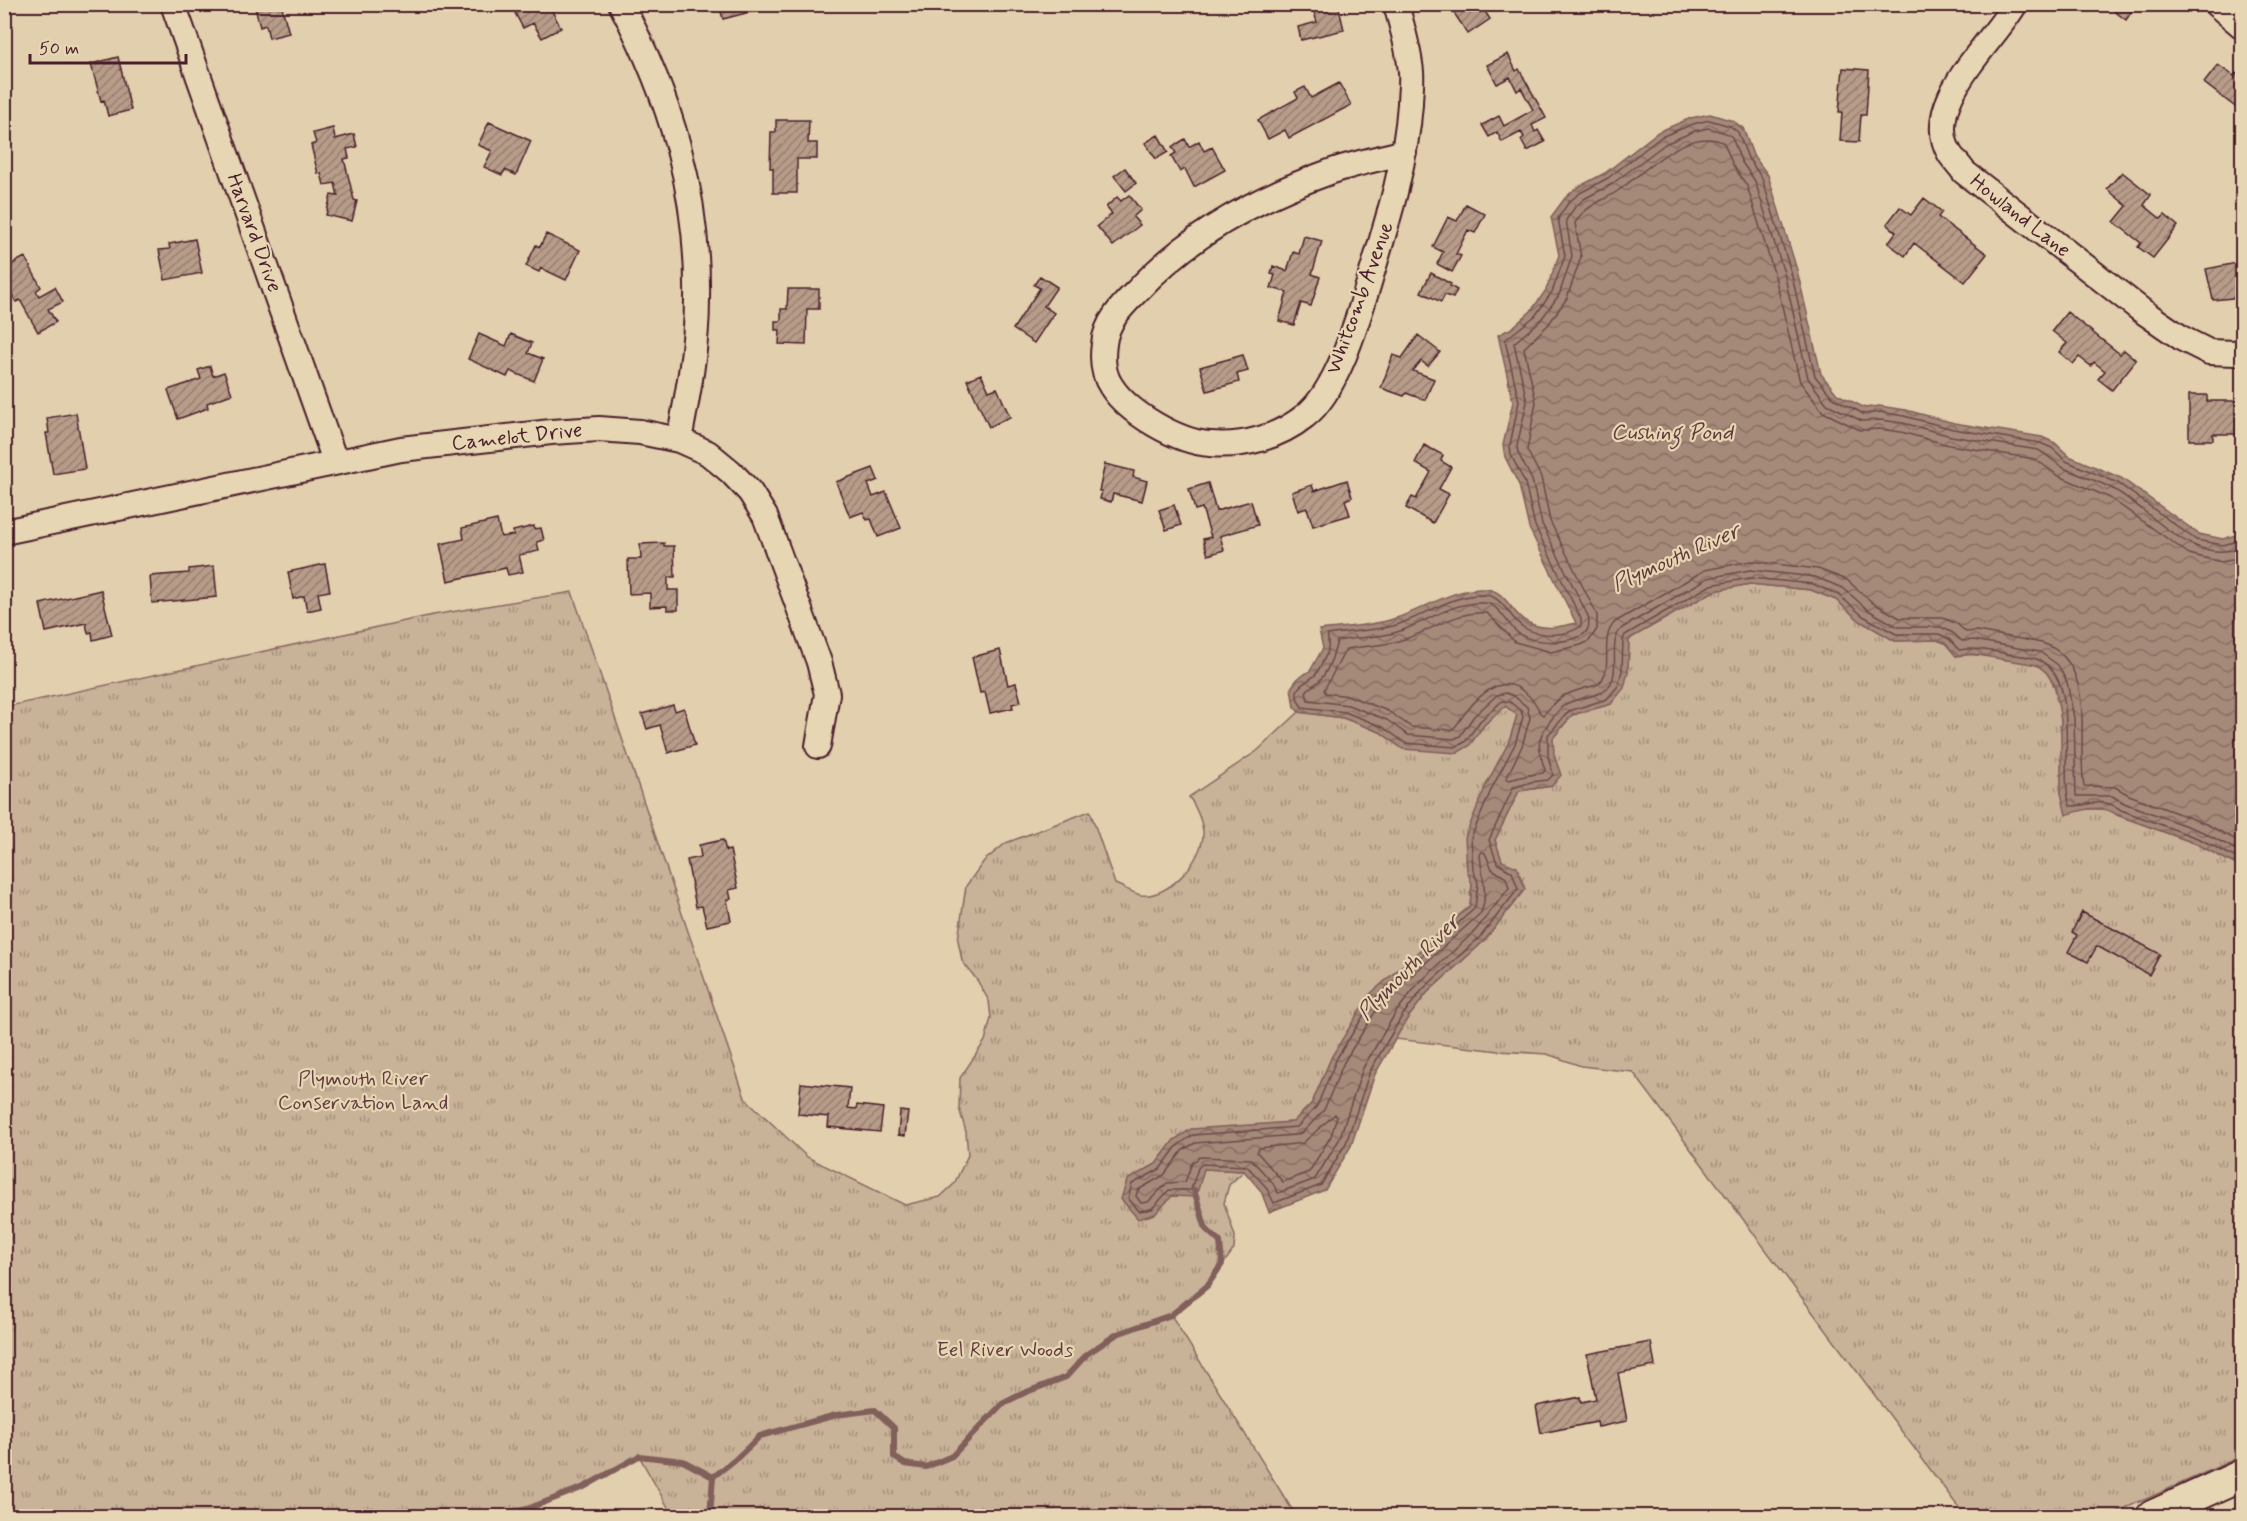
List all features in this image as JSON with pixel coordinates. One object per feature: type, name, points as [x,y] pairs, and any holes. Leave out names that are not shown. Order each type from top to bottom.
[{"type":"street","name":"Harvard Drive","points":[[173,4],[335,461]]},
{"type":"street","points":[[621,4],[638,36],[666,103],[690,194],[696,241],[697,302],[688,393],[679,440]]},
{"type":"street","name":"Whitcomb Avenue","points":[[1396,4],[1412,76],[1404,152],[1392,207],[1364,300],[1343,357],[1327,389],[1307,415],[1282,431],[1258,440],[1234,444],[1208,444],[1183,437],[1154,424],[1123,401],[1110,385],[1103,365],[1104,343],[1109,326],[1118,310],[1146,281],[1204,234],[1278,194],[1328,172],[1404,152]]},
{"type":"street","name":"Howland Lane","points":[[2015,4],[2007,20],[1956,84],[1946,106],[1943,132],[1949,153],[1965,172],[2141,310],[2183,339],[2209,352],[2242,351]]},
{"type":"street","points":[[2216,4],[2242,26]]},
{"type":"street","name":"Camelot Drive","points":[[4,532],[401,449],[551,432],[599,429],[640,432],[679,440],[708,453],[731,472],[750,492],[765,516],[819,662],[827,694],[818,746]]},
{"type":"street","points":[[2152,1516],[2242,1475]]},
{"type":"green space","points":[[1750,584],[1811,590],[1836,600],[1860,621],[1895,641],[1937,640],[1945,643],[1956,656],[1981,655],[2027,662],[2038,666],[2048,675],[2055,688],[2059,705],[2062,744],[2061,793],[2087,809],[2110,809],[2117,815],[2197,844],[2242,868],[2242,1456],[2108,1516],[1965,1516],[1633,1072],[1581,1066],[1547,1054],[1395,1039],[1427,993],[1485,940],[1502,861],[1495,840],[1519,791],[1552,786],[1553,738],[1572,715],[1611,704],[1628,672],[1629,639],[1714,591]]},
{"type":"green space","name":"Plymouth River Conservation Land","points":[[572,592],[745,1098],[807,1157],[905,1205],[940,1197],[954,1184],[968,1155],[966,1132],[959,1108],[960,1078],[985,1041],[991,1018],[989,1001],[977,980],[962,961],[958,940],[966,886],[984,861],[1006,843],[1090,811],[1115,884],[1141,895],[1152,895],[1173,884],[1183,875],[1198,853],[1203,831],[1198,813],[1189,797],[1257,751],[1299,712],[1343,718],[1380,732],[1403,749],[1469,746],[1484,725],[1506,706],[1517,715],[1509,742],[1486,785],[1467,870],[1472,884],[1470,906],[1451,922],[1332,1056],[1312,1103],[1293,1122],[1251,1126],[1174,1140],[1156,1164],[1127,1180],[1155,1214],[1172,1195],[1204,1169],[1244,1171],[1229,1185],[1224,1203],[1235,1236],[1234,1249],[1207,1286],[1171,1315],[1296,1516],[673,1516],[639,1456],[573,1491],[502,1514],[502,1516],[5,1516],[4,707],[433,615]]},
{"type":"water","name":"Cushing Pond","points":[[1710,114],[1733,121],[1743,128],[1753,155],[1768,175],[1797,270],[1821,374],[1837,394],[1865,408],[1879,406],[1906,410],[1954,423],[2042,437],[2055,443],[2069,456],[2121,478],[2199,534],[2223,539],[2242,533],[2242,868],[2197,844],[2105,809],[2098,808],[2066,815],[2061,793],[2061,720],[2055,686],[2047,673],[2037,665],[1972,654],[1956,656],[1945,643],[1937,640],[1895,641],[1860,621],[1836,600],[1811,590],[1750,584],[1714,591],[1629,639],[1628,672],[1624,688],[1611,704],[1572,715],[1553,738],[1554,755],[1561,775],[1552,786],[1519,791],[1495,840],[1502,861],[1517,867],[1525,889],[1485,940],[1427,993],[1407,1019],[1375,1074],[1351,1146],[1325,1190],[1269,1212],[1261,1191],[1244,1171],[1204,1169],[1196,1197],[1172,1196],[1155,1214],[1138,1219],[1121,1199],[1127,1180],[1156,1164],[1174,1140],[1191,1129],[1293,1122],[1312,1103],[1332,1056],[1369,995],[1470,906],[1472,884],[1467,870],[1465,837],[1486,785],[1509,742],[1517,715],[1505,706],[1484,725],[1469,746],[1457,753],[1403,749],[1380,732],[1343,718],[1299,712],[1294,707],[1291,688],[1298,678],[1310,671],[1323,648],[1319,630],[1385,621],[1461,592],[1492,590],[1498,593],[1521,618],[1539,627],[1558,627],[1576,623],[1529,528],[1519,485],[1505,457],[1503,445],[1513,402],[1498,335],[1512,328],[1531,311],[1546,290],[1559,255],[1551,217],[1565,198],[1576,188],[1605,173],[1658,132],[1691,118]]},
{"type":"building","points":[[254,4],[281,4],[289,33],[269,38],[266,25],[260,27]]},
{"type":"building","points":[[521,4],[552,4],[555,9],[552,11],[561,28],[542,38],[533,23],[523,28],[515,13],[523,8]]},
{"type":"building","points":[[719,4],[764,4],[765,8],[723,19]]},
{"type":"building","points":[[1298,4],[1338,4],[1344,30],[1301,40],[1298,27],[1317,22],[1313,9],[1300,12]]},
{"type":"building","points":[[1448,4],[1480,4],[1490,19],[1468,34]]},
{"type":"building","points":[[2105,4],[2137,4],[2126,20]]},
{"type":"building","points":[[1508,54],[1516,71],[1519,69],[1546,118],[1532,125],[1535,132],[1538,130],[1545,142],[1527,151],[1521,140],[1524,137],[1521,132],[1502,142],[1497,132],[1489,137],[1482,125],[1499,116],[1504,126],[1533,110],[1521,88],[1517,91],[1510,77],[1497,84],[1487,65]]},
{"type":"building","points":[[118,57],[131,110],[108,116],[104,100],[101,101],[91,64]]},
{"type":"building","points":[[2218,65],[2234,76],[2236,73],[2242,78],[2242,112],[2204,83]]},
{"type":"building","points":[[1843,68],[1869,70],[1866,115],[1861,115],[1859,142],[1840,141],[1842,112],[1839,112]]},
{"type":"building","points":[[1339,83],[1351,105],[1289,138],[1285,130],[1268,139],[1258,120],[1298,98],[1295,92],[1305,87],[1311,98]]},
{"type":"building","points":[[776,120],[809,120],[808,143],[817,143],[817,159],[797,159],[797,193],[773,193],[773,168],[770,168],[771,132],[776,132]]},
{"type":"building","points":[[489,122],[531,141],[516,175],[505,170],[502,175],[484,167],[492,151],[478,145]]},
{"type":"building","points":[[333,128],[335,139],[354,134],[357,147],[347,149],[349,158],[344,159],[354,200],[357,201],[352,221],[326,215],[331,195],[338,196],[335,183],[324,185],[321,173],[318,174],[311,145],[316,143],[313,133]]},
{"type":"building","points":[[1158,135],[1168,152],[1156,159],[1145,143]]},
{"type":"building","points":[[1185,139],[1189,147],[1199,141],[1204,151],[1212,147],[1225,170],[1194,187],[1185,169],[1180,172],[1171,156],[1176,153],[1172,147]]},
{"type":"building","points":[[1125,168],[1136,183],[1126,191],[1114,176]]},
{"type":"building","points":[[2122,172],[2151,195],[2144,205],[2161,219],[2165,215],[2178,226],[2153,258],[2138,247],[2141,243],[2114,222],[2127,206],[2107,189]]},
{"type":"building","points":[[1129,195],[1141,210],[1133,217],[1140,225],[1113,246],[1097,226],[1112,214],[1106,207],[1117,197],[1121,201]]},
{"type":"building","points":[[1924,198],[1942,212],[1938,217],[1987,254],[1965,282],[1914,243],[1905,256],[1888,243],[1896,232],[1887,224],[1900,207],[1911,215]]},
{"type":"building","points":[[1466,204],[1485,214],[1475,233],[1468,230],[1456,254],[1461,256],[1452,272],[1437,264],[1443,252],[1433,247],[1448,217],[1457,221]]},
{"type":"building","points":[[546,234],[580,250],[566,280],[541,268],[539,272],[526,266],[536,245],[540,247]]},
{"type":"building","points":[[1304,236],[1322,241],[1312,274],[1320,277],[1311,306],[1301,303],[1294,325],[1279,321],[1287,292],[1271,288],[1275,275],[1271,274],[1273,266],[1287,271],[1293,252],[1299,254]]},
{"type":"building","points":[[195,239],[202,273],[165,280],[159,250],[170,249],[169,244]]},
{"type":"building","points":[[2242,250],[2242,297],[2213,300],[2206,269],[2237,263],[2235,252]]},
{"type":"building","points":[[25,257],[41,287],[36,291],[39,296],[55,287],[63,302],[48,309],[56,322],[38,332],[20,300],[16,302],[4,280],[4,268]]},
{"type":"building","points":[[1431,273],[1457,290],[1453,298],[1445,295],[1441,302],[1421,292]]},
{"type":"building","points":[[1040,276],[1057,287],[1044,306],[1054,313],[1034,343],[1013,329],[1040,288],[1034,285]]},
{"type":"building","points":[[788,289],[819,289],[819,309],[807,309],[806,345],[779,344],[780,330],[775,330],[775,321],[781,321],[781,309],[787,309]]},
{"type":"building","points":[[2067,312],[2120,354],[2124,350],[2136,360],[2112,390],[2098,379],[2105,371],[2094,362],[2091,366],[2079,357],[2073,364],[2059,352],[2067,343],[2052,331]]},
{"type":"building","points":[[479,334],[506,346],[511,334],[532,343],[528,353],[543,359],[534,381],[510,371],[507,377],[468,359]]},
{"type":"building","points":[[1418,335],[1440,352],[1428,366],[1421,361],[1413,371],[1434,379],[1425,400],[1381,388],[1393,355],[1402,358]]},
{"type":"building","points":[[1243,355],[1248,371],[1237,374],[1239,382],[1207,391],[1200,367]]},
{"type":"building","points":[[210,366],[213,376],[224,372],[232,394],[207,403],[208,408],[178,419],[168,390],[201,379],[198,370]]},
{"type":"building","points":[[981,374],[989,391],[997,388],[1010,417],[989,427],[967,380]]},
{"type":"building","points":[[2189,395],[2207,395],[2207,401],[2242,401],[2242,420],[2237,420],[2237,434],[2213,434],[2213,440],[2189,440]]},
{"type":"building","points":[[76,413],[85,469],[53,474],[46,433],[49,433],[47,418]]},
{"type":"building","points":[[1424,445],[1443,455],[1441,461],[1451,467],[1439,489],[1449,494],[1433,523],[1406,508],[1412,497],[1416,499],[1431,472],[1415,463]]},
{"type":"building","points":[[1105,464],[1134,471],[1133,477],[1147,481],[1142,501],[1113,494],[1111,502],[1100,499],[1102,491],[1099,491]]},
{"type":"building","points":[[873,468],[878,480],[868,484],[873,497],[886,492],[901,528],[878,537],[871,519],[867,520],[863,512],[850,517],[836,482]]},
{"type":"building","points":[[1347,480],[1352,497],[1345,500],[1350,515],[1313,526],[1307,508],[1298,511],[1292,492],[1312,485],[1314,491]]},
{"type":"building","points":[[1208,483],[1216,511],[1251,501],[1258,525],[1220,536],[1224,550],[1208,555],[1203,539],[1211,537],[1202,508],[1195,510],[1189,489]]},
{"type":"building","points":[[1174,505],[1181,525],[1166,530],[1159,510]]},
{"type":"building","points":[[497,520],[501,537],[514,535],[513,531],[534,526],[534,529],[541,528],[544,540],[537,542],[539,551],[519,555],[523,572],[508,575],[506,568],[448,581],[440,544],[464,539],[462,528]]},
{"type":"building","points":[[664,543],[664,546],[674,546],[675,577],[668,577],[668,590],[678,590],[678,610],[667,610],[667,606],[650,607],[650,593],[629,594],[628,559],[641,559],[640,544]]},
{"type":"building","points":[[325,564],[330,591],[318,593],[321,608],[307,611],[304,596],[293,599],[288,572]]},
{"type":"building","points":[[214,566],[217,597],[152,603],[150,576],[189,573],[189,569]]},
{"type":"building","points":[[101,590],[112,635],[93,640],[92,632],[88,633],[86,623],[46,632],[40,604]]},
{"type":"building","points":[[1000,650],[1008,685],[1016,683],[1021,702],[1012,704],[1013,708],[990,713],[985,692],[980,693],[972,657]]},
{"type":"building","points":[[673,705],[675,711],[684,708],[695,745],[668,753],[660,725],[647,729],[642,714]]},
{"type":"building","points":[[723,840],[726,851],[730,850],[738,888],[729,890],[731,899],[727,900],[731,921],[707,926],[702,906],[696,907],[687,860],[701,857],[699,845]]},
{"type":"building","points":[[2082,912],[2160,954],[2149,975],[2097,946],[2088,962],[2068,952],[2077,935],[2072,932]]},
{"type":"building","points":[[801,1083],[850,1088],[848,1108],[856,1109],[857,1105],[883,1108],[880,1132],[828,1127],[829,1117],[798,1114]]},
{"type":"building","points":[[900,1111],[908,1112],[905,1136],[898,1135]]},
{"type":"building","points":[[1651,1342],[1655,1366],[1618,1373],[1627,1421],[1598,1427],[1597,1422],[1541,1433],[1536,1406],[1580,1397],[1581,1402],[1596,1399],[1587,1354]]},
{"type":"waterway","name":"Plymouth River","points":[[502,1516],[502,1514],[527,1509],[584,1487],[639,1456],[683,1461],[713,1477],[760,1436],[836,1415],[875,1410],[894,1428],[894,1457],[905,1464],[926,1467],[952,1456],[1002,1404],[1066,1377],[1087,1354],[1117,1334],[1171,1315],[1207,1286],[1222,1264],[1220,1242],[1206,1229],[1194,1190]]},
{"type":"waterway","points":[[710,1516],[713,1477]]},
{"type":"park label","name":"Eel River Woods","points":[[1005,1350]]}]
